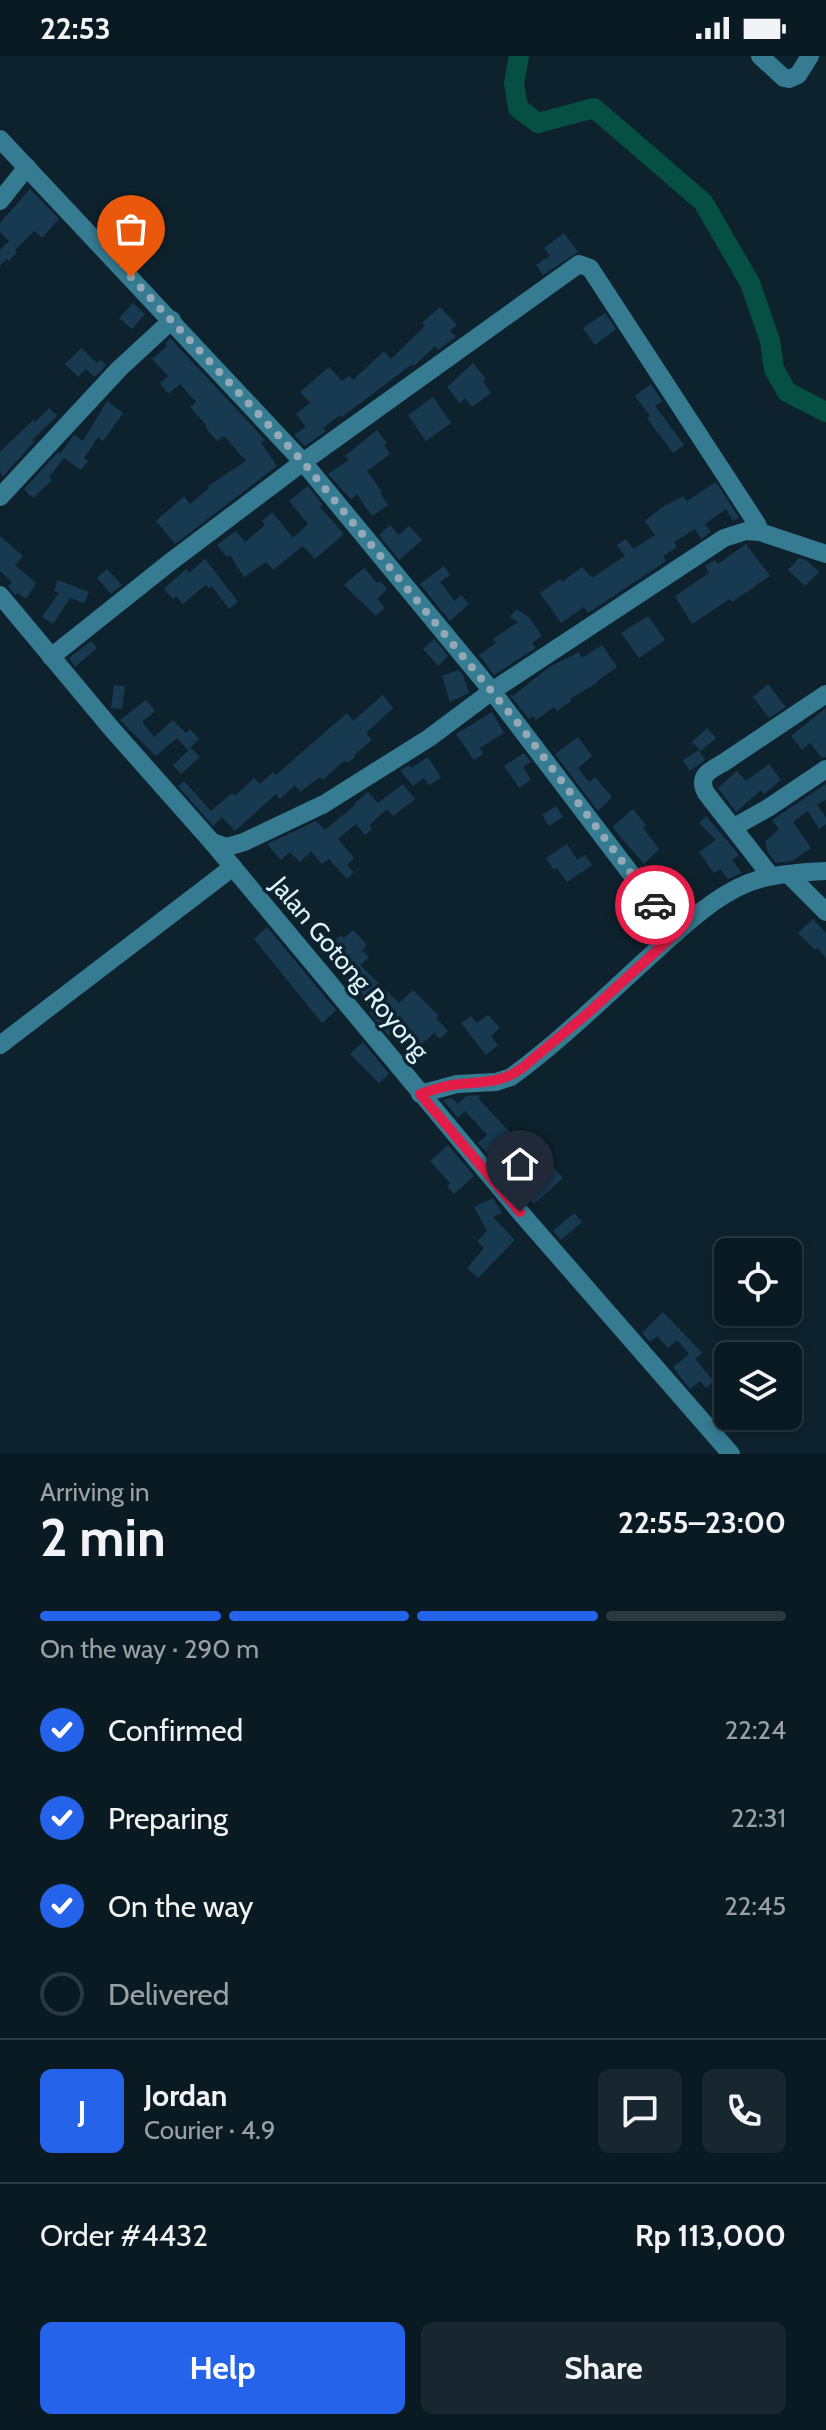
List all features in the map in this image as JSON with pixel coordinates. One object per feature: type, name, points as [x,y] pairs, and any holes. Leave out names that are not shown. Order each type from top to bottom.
[{"type":"street","points":[[760,56],[789,79],[798,75],[810,56]]},
{"type":"street","points":[[0,139],[303,462],[492,691],[676,933]]},
{"type":"street","points":[[0,201],[27,167]]},
{"type":"street","points":[[51,657],[303,462],[571,269],[583,264],[590,268],[701,435],[760,532]]},
{"type":"street","points":[[0,497],[119,369],[172,320]]},
{"type":"street","points":[[212,842],[227,847],[244,842],[324,804],[429,738],[492,691],[724,538],[746,531],[760,532],[826,554]]},
{"type":"street","name":"Jalan Gotong Royong","points":[[0,595],[212,842],[520,1212],[731,1454]]},
{"type":"street","points":[[826,694],[707,771],[702,785],[734,827],[780,875],[826,912]]},
{"type":"street","points":[[734,827],[826,769]]},
{"type":"street","points":[[0,1045],[233,867]]},
{"type":"street","points":[[420,1094],[457,1084],[496,1082],[511,1077],[588,1013],[676,933],[729,893],[747,883],[780,875],[826,871]]},
{"type":"building","points":[[30,189],[59,219],[42,238],[34,231],[15,250],[17,252],[9,261],[6,259],[0,266],[0,250],[9,241],[0,232],[0,223]]},
{"type":"building","points":[[564,233],[578,252],[543,275],[536,265],[550,256],[544,248]]},
{"type":"building","points":[[133,303],[145,314],[132,329],[119,318]]},
{"type":"building","points":[[440,307],[457,325],[450,331],[456,337],[438,350],[435,346],[414,366],[412,364],[323,428],[326,431],[305,446],[294,435],[306,427],[296,414],[310,403],[300,392],[329,367],[342,381],[349,376],[353,380],[384,351],[391,359]]},
{"type":"building","points":[[605,313],[616,329],[595,345],[583,328]]},
{"type":"building","points":[[170,338],[265,440],[261,443],[277,466],[175,544],[156,521],[184,496],[190,504],[208,486],[246,461],[224,436],[217,441],[205,427],[190,407],[196,402],[180,384],[168,394],[160,383],[168,376],[152,359],[167,346],[165,344]]},
{"type":"building","points":[[81,348],[97,363],[101,360],[106,365],[95,377],[86,369],[78,377],[65,364]]},
{"type":"building","points":[[473,363],[486,379],[483,382],[491,393],[472,407],[465,398],[460,403],[447,387]]},
{"type":"building","points":[[651,384],[662,401],[655,406],[684,445],[673,453],[635,396]]},
{"type":"building","points":[[433,397],[451,423],[426,441],[408,415]]},
{"type":"building","points":[[107,401],[123,413],[103,441],[98,437],[84,458],[88,461],[81,470],[64,458],[49,477],[52,480],[33,498],[24,489],[58,452],[60,454],[74,435],[83,441]]},
{"type":"building","points":[[49,408],[57,416],[32,440],[34,442],[3,476],[0,472],[0,452]]},
{"type":"building","points":[[377,430],[387,443],[384,445],[390,454],[367,471],[388,505],[372,516],[357,494],[351,499],[328,474],[349,460],[345,456]]},
{"type":"building","points":[[716,482],[739,518],[733,521],[726,509],[705,524],[711,532],[701,539],[695,529],[674,542],[677,547],[663,556],[666,561],[588,613],[584,607],[561,623],[540,593],[582,567],[592,578],[625,556],[617,545],[626,539],[633,549],[655,535],[645,521],[661,508],[683,496],[687,501]]},
{"type":"building","points":[[308,486],[323,505],[320,507],[344,534],[315,559],[303,546],[273,570],[266,562],[244,577],[230,555],[227,557],[217,545],[236,531],[245,542],[265,525],[262,521],[272,512],[293,538],[308,524],[289,501]]},
{"type":"building","points":[[390,525],[399,535],[409,526],[422,540],[399,560],[379,535]]},
{"type":"building","points":[[0,536],[23,556],[15,565],[36,583],[26,599],[17,593],[15,595],[8,586],[12,582],[0,571]]},
{"type":"building","points":[[746,544],[770,576],[692,624],[675,596],[709,573],[705,566],[715,560],[718,564]]},
{"type":"building","points":[[799,558],[819,572],[805,586],[788,570]]},
{"type":"building","points":[[205,559],[238,602],[229,609],[212,586],[209,588],[205,585],[183,604],[164,589],[186,569],[189,573]]},
{"type":"building","points":[[444,566],[450,575],[440,582],[455,601],[461,595],[469,604],[450,621],[420,584]]},
{"type":"building","points":[[364,568],[387,589],[377,599],[385,608],[376,616],[344,585]]},
{"type":"building","points":[[107,569],[122,585],[111,594],[97,578]]},
{"type":"building","points":[[58,580],[89,592],[84,603],[70,598],[53,624],[42,617],[59,593],[54,591]]},
{"type":"building","points":[[516,609],[529,617],[542,636],[532,643],[536,648],[494,675],[479,655],[496,643],[493,639],[518,622],[510,617]]},
{"type":"building","points":[[648,616],[665,640],[639,658],[621,633]]},
{"type":"building","points":[[434,639],[448,656],[438,666],[423,649]]},
{"type":"building","points":[[91,641],[97,648],[75,667],[69,658]]},
{"type":"building","points":[[602,645],[617,667],[557,711],[554,707],[536,720],[533,716],[529,719],[509,694],[513,696],[549,667],[579,652],[582,658]]},
{"type":"building","points":[[459,670],[469,693],[450,702],[442,676]]},
{"type":"building","points":[[768,684],[786,707],[769,718],[753,697]]},
{"type":"building","points":[[114,685],[125,686],[122,709],[111,708]]},
{"type":"building","points":[[383,695],[393,708],[366,733],[372,740],[355,757],[347,763],[345,760],[323,780],[320,777],[300,792],[295,785],[280,799],[276,794],[235,831],[222,817],[213,826],[178,786],[184,781],[211,811],[232,793],[235,796],[254,778],[260,784],[273,772],[276,775],[347,713],[353,721]]},
{"type":"building","points":[[146,700],[155,711],[142,722],[154,737],[173,720],[186,733],[190,729],[199,739],[188,750],[177,738],[156,756],[120,720]]},
{"type":"building","points":[[826,708],[826,757],[822,758],[810,743],[802,750],[791,736]]},
{"type":"building","points":[[492,712],[504,733],[480,748],[483,754],[474,760],[456,734]]},
{"type":"building","points":[[707,728],[716,738],[701,751],[692,742]]},
{"type":"building","points":[[578,737],[592,756],[578,768],[589,782],[595,777],[612,797],[598,811],[555,754]]},
{"type":"building","points":[[191,748],[200,757],[181,774],[173,765]]},
{"type":"building","points":[[699,750],[705,760],[690,771],[683,760]]},
{"type":"building","points":[[524,753],[531,762],[523,767],[531,780],[519,788],[504,766]]},
{"type":"building","points":[[428,757],[441,778],[429,785],[424,778],[413,786],[400,770],[409,765],[411,768]]},
{"type":"building","points":[[769,764],[781,780],[764,794],[761,790],[736,812],[718,788],[737,771],[746,781]]},
{"type":"building","points":[[403,784],[415,799],[393,816],[387,809],[369,825],[372,829],[365,835],[356,824],[338,839],[354,858],[347,865],[354,872],[347,879],[329,859],[322,864],[311,851],[300,862],[290,852],[281,860],[267,844],[316,821],[325,830],[368,792],[378,803]]},
{"type":"building","points":[[826,784],[826,800],[817,804],[826,818],[826,824],[819,829],[808,811],[793,822],[811,848],[792,861],[776,863],[768,853],[765,842],[779,829],[772,820]]},
{"type":"building","points":[[556,806],[563,817],[549,826],[542,815]]},
{"type":"building","points":[[633,809],[659,849],[644,864],[612,827]]},
{"type":"building","points":[[706,816],[739,855],[732,860],[742,873],[728,879],[720,869],[714,873],[699,852],[716,840],[699,823]]},
{"type":"building","points":[[567,844],[577,860],[585,855],[592,865],[567,882],[546,858]]},
{"type":"building","points":[[813,919],[826,933],[826,958],[798,933]]},
{"type":"building","points":[[267,927],[336,1010],[322,1023],[254,939]]},
{"type":"building","points":[[353,930],[367,945],[362,950],[369,957],[360,965],[399,1003],[413,990],[439,1016],[436,1018],[448,1031],[440,1039],[434,1033],[416,1049],[397,1028],[389,1036],[369,1012],[371,1010],[360,998],[363,995],[324,951],[341,935],[344,938]]},
{"type":"building","points":[[488,1015],[500,1028],[491,1036],[498,1045],[486,1055],[461,1023],[471,1016],[476,1023]]},
{"type":"building","points":[[363,1042],[389,1074],[379,1083],[350,1054]]},
{"type":"building","points":[[478,1095],[519,1142],[526,1136],[538,1150],[530,1157],[545,1173],[552,1166],[563,1178],[534,1204],[524,1193],[528,1189],[513,1173],[508,1177],[478,1143],[487,1135],[465,1111],[458,1118],[443,1100],[452,1098],[458,1104],[466,1096]]},
{"type":"building","points":[[448,1145],[474,1176],[454,1194],[447,1186],[450,1183],[430,1161]]},
{"type":"building","points":[[493,1198],[502,1213],[493,1217],[515,1240],[478,1278],[467,1268],[484,1248],[477,1241],[487,1231],[474,1207]]},
{"type":"building","points":[[574,1213],[582,1222],[561,1240],[553,1231]]},
{"type":"building","points":[[663,1312],[702,1353],[695,1359],[714,1381],[706,1388],[700,1381],[690,1389],[673,1367],[689,1354],[677,1340],[668,1348],[657,1336],[650,1342],[642,1333]]},
{"type":"waterway","points":[[519,56],[514,83],[518,108],[538,123],[594,108],[703,202],[750,283],[770,341],[774,369],[787,392],[826,412]]},
{"type":"way so far","points":[[131,277],[303,462],[521,727],[655,905]]},
{"type":"route","points":[[520,1212],[420,1094],[457,1084],[496,1082],[511,1077],[588,1013],[676,933],[655,905]]}]
